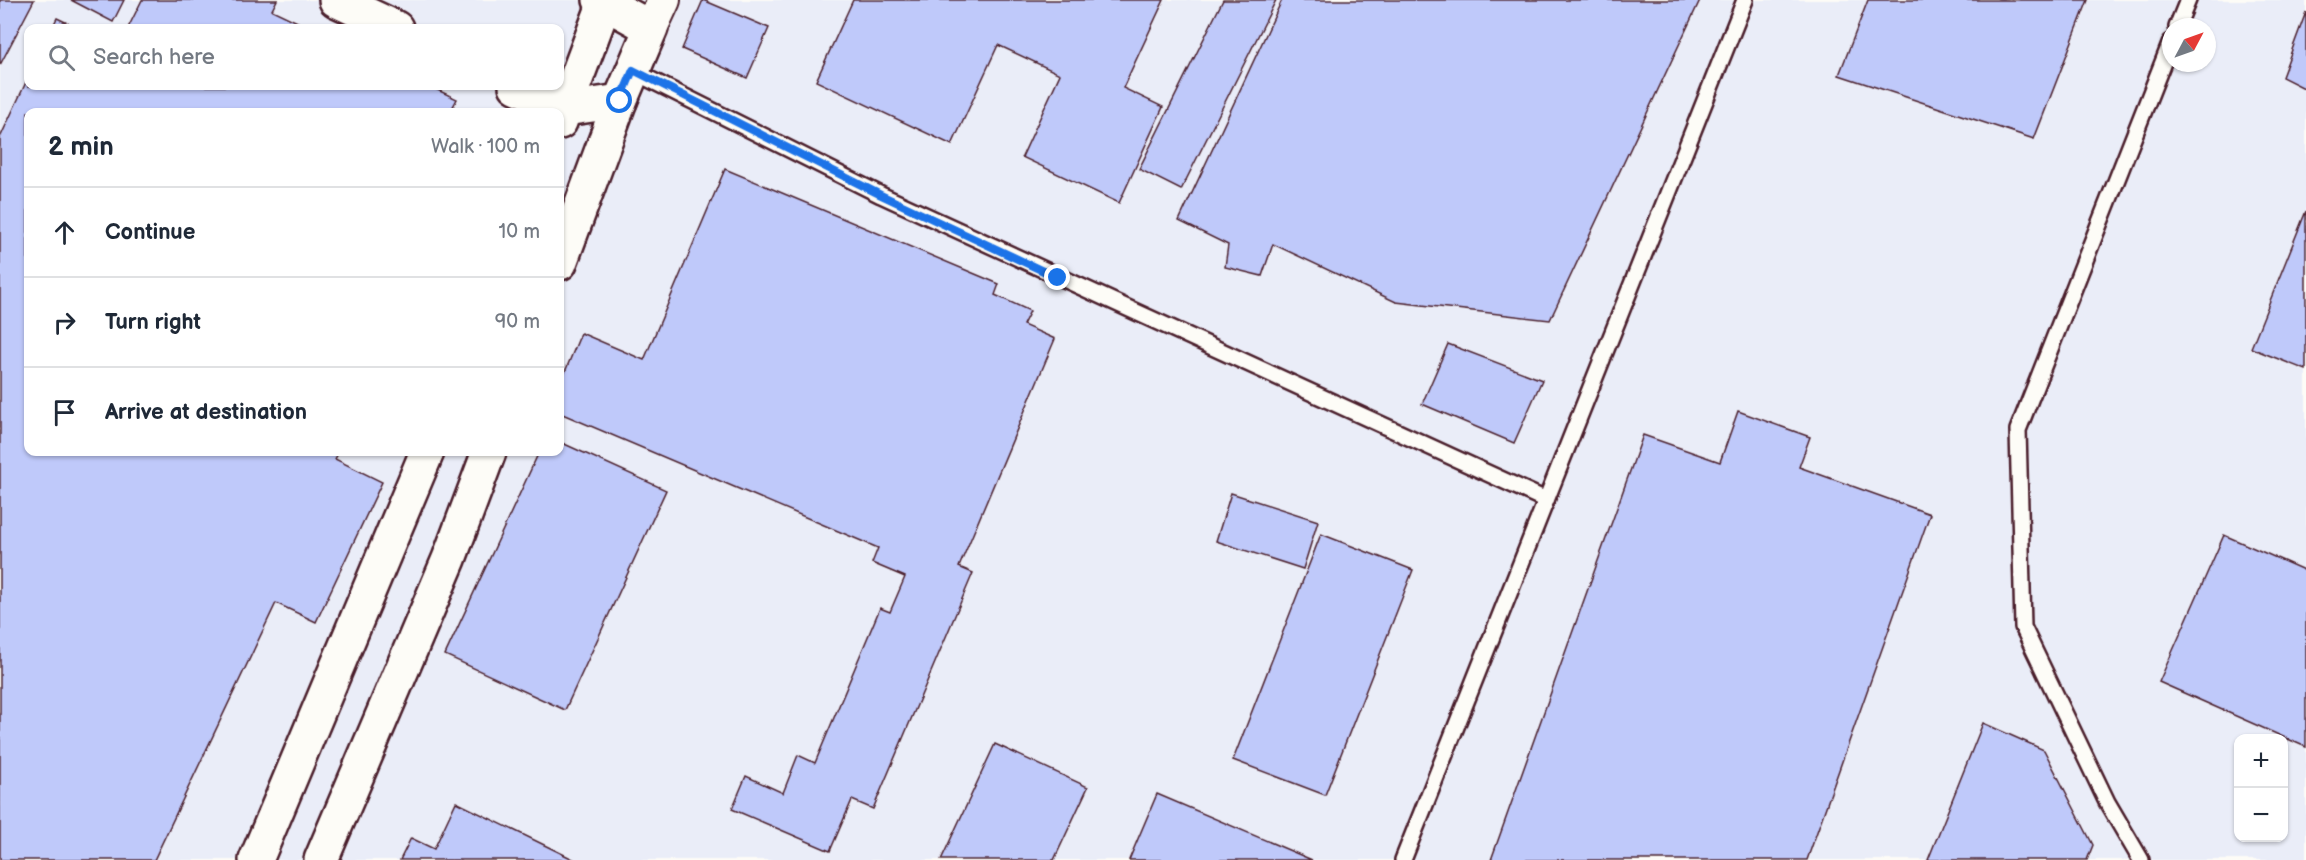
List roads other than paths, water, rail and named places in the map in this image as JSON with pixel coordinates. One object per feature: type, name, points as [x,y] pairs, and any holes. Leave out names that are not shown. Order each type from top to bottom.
[{"type":"street","points":[[336,0],[387,24]]},
{"type":"street","points":[[564,109],[603,1],[657,14],[620,101],[564,252]]},
{"type":"street","points":[[522,90],[551,108]]},
{"type":"street","points":[[564,115],[620,101]]},
{"type":"street","points":[[256,860],[425,456]]},
{"type":"street","points":[[321,860],[449,559],[488,456]]},
{"type":"lane","points":[[1403,860],[1745,0]]},
{"type":"lane","points":[[2181,18],[2188,0]]},
{"type":"lane","points":[[2141,860],[2107,802],[2023,627],[2018,430],[2162,65]]},
{"type":"lane","points":[[633,70],[881,195],[1546,500]]}]
